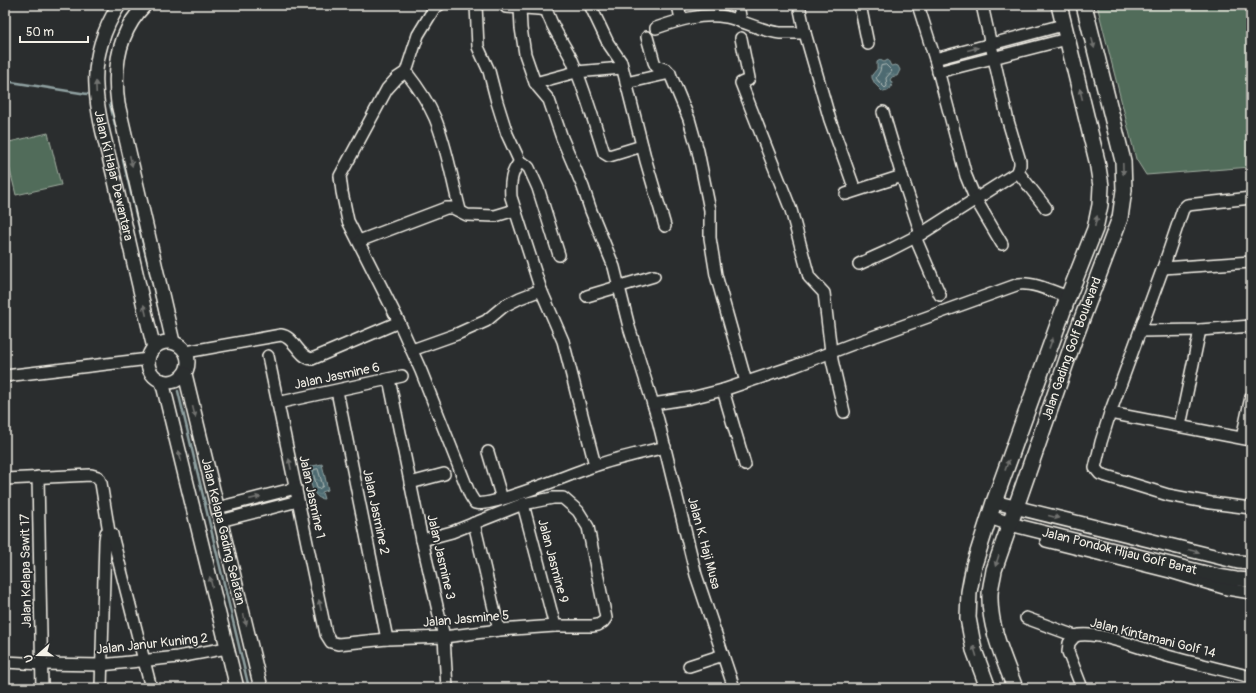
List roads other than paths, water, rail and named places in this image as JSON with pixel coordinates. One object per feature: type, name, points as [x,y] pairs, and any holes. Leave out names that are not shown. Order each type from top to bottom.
[{"type":"main road","name":"Jalan Gading Golf Boulevard","points":[[988,688],[974,650],[968,618],[969,592],[974,565],[994,502],[1068,297],[1095,229],[1100,205],[1101,186],[1097,160],[1059,5]]},
{"type":"main road","name":"Jalan Gading Golf Boulevard","points":[[1015,688],[999,646],[992,618],[990,594],[994,570],[1074,340],[1120,218],[1124,190],[1123,162],[1084,5]]},
{"type":"street","name":"Jalan Ki Hajar Dewantara","points":[[119,5],[111,17],[102,38],[97,66],[96,92],[99,111],[149,327],[151,353]]},
{"type":"street","name":"Jalan Ki Hajar Dewantara","points":[[145,5],[139,11],[128,28],[120,47],[116,67],[116,86],[118,104],[173,342]]},
{"type":"street","points":[[439,5],[435,7],[418,35],[406,72],[397,78],[387,90],[340,176],[348,221],[360,241],[412,350],[473,501],[478,504],[482,504],[502,499],[595,465],[665,447]]},
{"type":"street","points":[[476,5],[478,47],[489,71],[507,134],[520,162],[529,168],[548,216],[559,254]]},
{"type":"street","points":[[505,5],[506,7],[545,8],[553,28],[571,60],[588,101],[604,153],[609,156],[642,146]]},
{"type":"street","points":[[590,5],[608,43],[619,58],[665,226]]},
{"type":"street","points":[[678,5],[681,19]]},
{"type":"street","points":[[738,5],[741,22]]},
{"type":"street","points":[[799,5],[805,33],[851,192],[902,176]]},
{"type":"street","points":[[860,5],[868,44]]},
{"type":"street","points":[[918,5],[935,59],[966,176],[975,198],[1002,244]]},
{"type":"street","points":[[982,5],[1008,121],[1020,160],[1018,172],[1046,208]]},
{"type":"street","points":[[520,8],[525,54],[535,83],[576,72],[622,68]]},
{"type":"street","points":[[656,28],[691,17],[726,17],[780,32],[805,33]]},
{"type":"street","points":[[935,59],[991,44],[1065,32]]},
{"type":"street","points":[[938,72],[994,58],[1065,32]]},
{"type":"street","points":[[647,37],[656,66],[667,70],[670,74],[689,119],[698,151],[710,210],[710,238],[716,275],[746,382]]},
{"type":"street","points":[[741,38],[749,78],[741,83],[791,210],[809,277],[824,293],[835,378],[844,412]]},
{"type":"street","points":[[406,72],[418,88],[435,117],[441,134],[460,210]]},
{"type":"street","points":[[626,83],[670,74]]},
{"type":"street","name":"Jalan K. Haji Musa","points":[[535,83],[549,100],[562,138],[614,267],[620,286],[629,327],[665,447],[696,574],[734,688]]},
{"type":"street","points":[[884,112],[918,236],[940,295]]},
{"type":"street","points":[[108,150],[127,144]]},
{"type":"street","points":[[520,162],[514,169],[510,182],[511,197],[542,290],[563,341],[595,465]]},
{"type":"street","points":[[859,264],[918,236],[975,198],[1018,172]]},
{"type":"street","points":[[1251,198],[1186,205],[1182,212],[1110,413],[1101,442],[1096,466],[1096,470],[1100,474],[1168,495],[1211,503],[1251,508]]},
{"type":"street","points":[[360,241],[446,208],[460,210],[467,215],[495,216],[515,210]]},
{"type":"street","points":[[1163,268],[1251,262]]},
{"type":"street","points":[[587,296],[654,276]]},
{"type":"street","points":[[653,404],[691,398],[723,390],[794,366],[1019,284],[1027,284],[1068,297]]},
{"type":"street","points":[[412,350],[464,331],[486,321],[510,303],[542,290]]},
{"type":"street","points":[[186,352],[281,335],[290,340],[307,359],[312,359],[399,322]]},
{"type":"street","points":[[149,327],[160,334],[166,331],[168,323]]},
{"type":"street","points":[[1140,331],[1200,330],[1251,326]]},
{"type":"street","points":[[1180,426],[1200,330]]},
{"type":"street","points":[[162,342],[173,342],[182,347],[186,352],[188,366],[185,374],[177,381],[162,381],[154,376],[150,371],[148,364],[151,353],[162,342]]},
{"type":"street","points":[[5,376],[151,353]]},
{"type":"street","name":"Jalan Jasmine 1","points":[[268,356],[326,634],[331,642]]},
{"type":"street","name":"Jalan Kelapa Gading Selatan","points":[[185,374],[261,688]]},
{"type":"street","name":"Jalan Jasmine 6","points":[[278,403],[402,376]]},
{"type":"street","name":"Jalan Jasmine 3","points":[[389,379],[422,540],[444,636],[447,688]]},
{"type":"street","name":"Jalan Kelapa Gading Selatan","points":[[162,381],[237,688]]},
{"type":"street","name":"Jalan Jasmine 2","points":[[337,390],[387,639]]},
{"type":"street","points":[[723,390],[745,465]]},
{"type":"street","points":[[1110,413],[1247,439],[1251,397]]},
{"type":"street","points":[[488,452],[502,499]]},
{"type":"street","points":[[410,483],[444,474]]},
{"type":"street","points":[[5,479],[91,475],[98,477],[101,483],[109,532],[112,534],[146,662],[151,688]]},
{"type":"street","name":"Jalan Kelapa Sawit 17","points":[[38,477],[42,688]]},
{"type":"street","points":[[217,508],[296,488]]},
{"type":"street","name":"Jalan Jasmine 5","points":[[331,642],[338,644],[555,626],[592,626],[603,622],[606,618],[588,526],[578,511],[563,498],[553,498],[523,504]]},
{"type":"street","points":[[220,521],[298,501]]},
{"type":"street","name":"Jalan Pondok Hijau Golf Barat","points":[[994,502],[1238,562],[1251,563]]},
{"type":"street","points":[[422,540],[452,532],[523,504]]},
{"type":"street","name":"Jalan Jasmine 9","points":[[523,504],[555,626]]},
{"type":"street","name":"Jalan Pondok Hijau Golf Barat","points":[[990,517],[1010,524],[1218,576],[1251,580]]},
{"type":"street","points":[[474,523],[499,630]]},
{"type":"street","points":[[101,688],[105,540],[106,533],[109,532]]},
{"type":"street","points":[[1046,541],[1170,572],[1227,589],[1251,593]]},
{"type":"street","points":[[1171,564],[1175,547]]},
{"type":"street","name":"Jalan Kintamani Golf 14","points":[[1026,618],[1075,636],[1082,634],[1101,637],[1162,655],[1251,677]]},
{"type":"street","points":[[1075,636],[1069,643],[1068,652],[1082,688]]},
{"type":"street","name":"Jalan Janur Kuning 2","points":[[6,663],[101,665],[146,662],[178,658],[227,648]]},
{"type":"street","points":[[689,666],[723,655]]},
{"type":"water","points":[[880,60],[884,62],[888,60],[891,66],[898,66],[900,70],[897,76],[890,79],[892,83],[890,89],[883,92],[875,84],[872,78],[872,75],[877,69],[877,62]]},
{"type":"water","points":[[322,464],[328,490],[322,492],[324,499],[320,498],[314,492],[308,467]]},
{"type":"waterway","points":[[5,81],[87,94]]},
{"type":"waterway","points":[[110,104],[116,129]]},
{"type":"waterway","points":[[123,160],[161,319]]},
{"type":"waterway","points":[[178,391],[249,688]]}]
